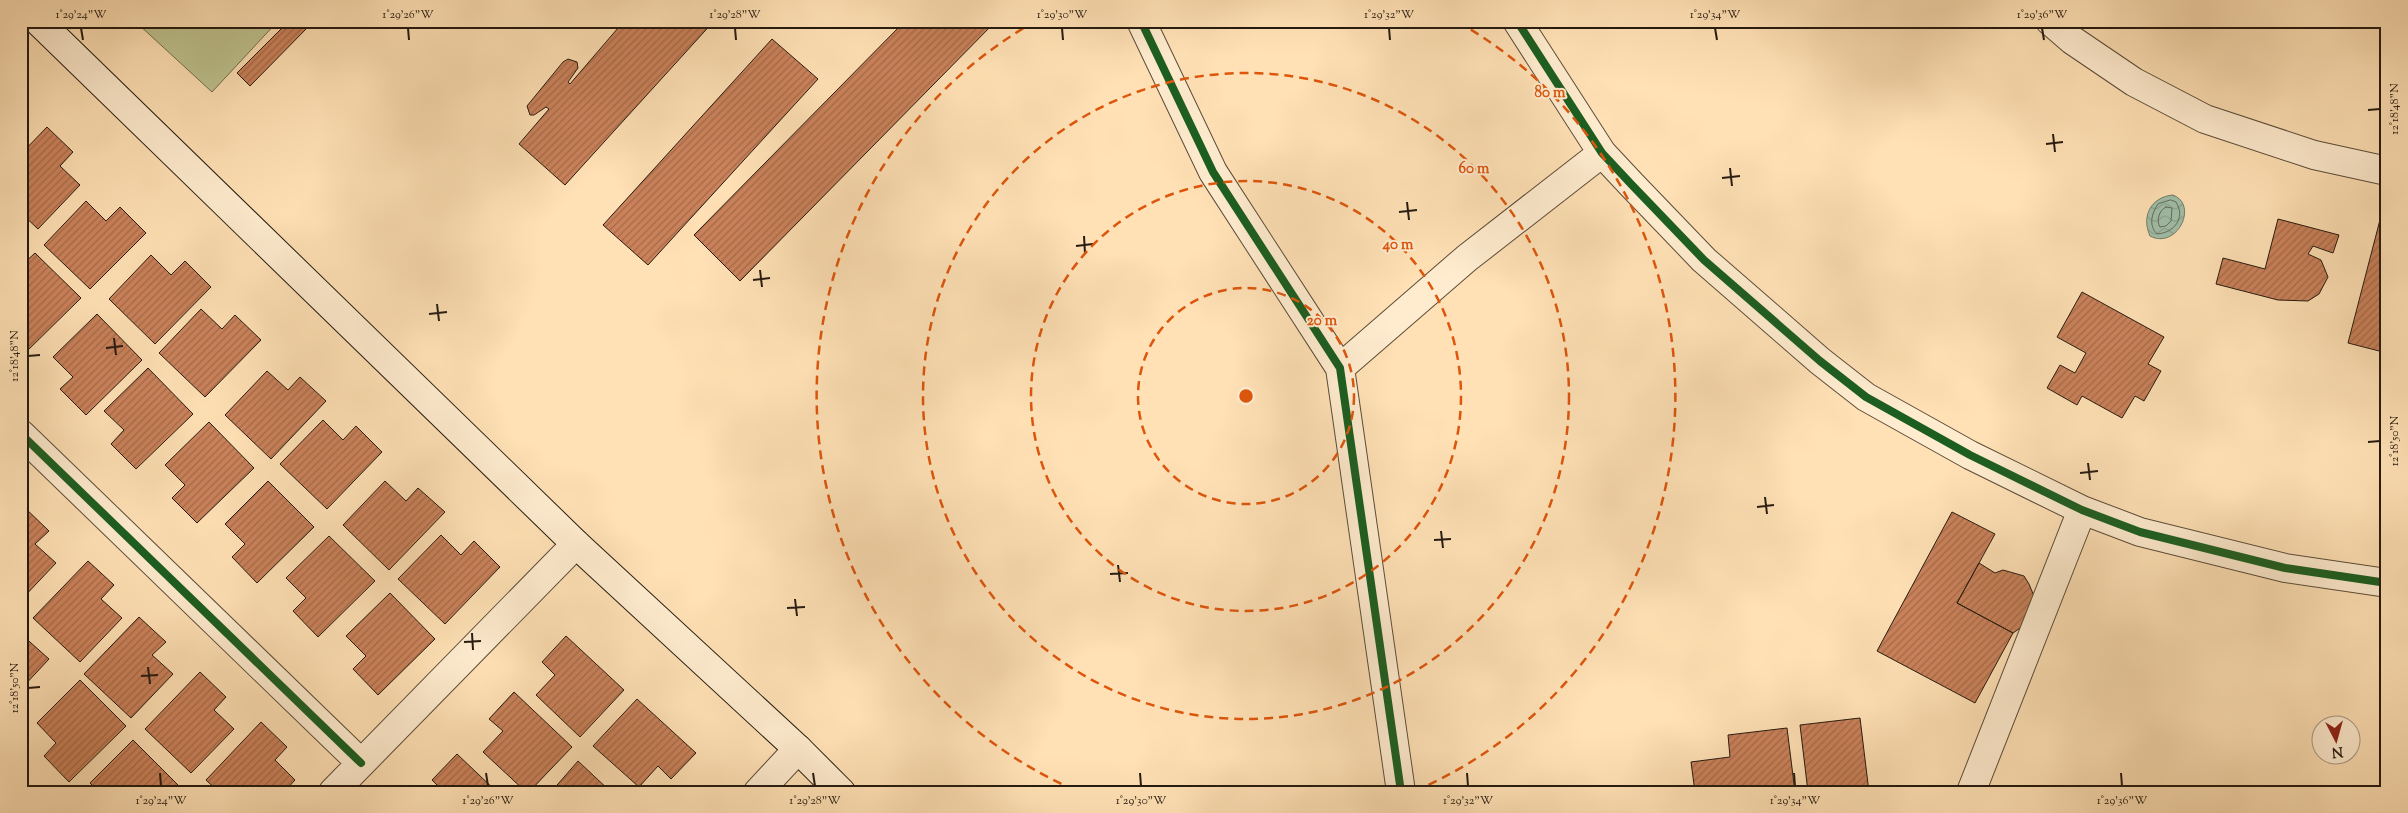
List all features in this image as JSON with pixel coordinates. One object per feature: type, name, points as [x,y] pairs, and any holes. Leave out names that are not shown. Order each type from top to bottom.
[{"type":"street","points":[[38,21],[576,544],[798,749],[841,792]]},
{"type":"street","points":[[1141,21],[1213,172],[1340,368],[1401,792]]},
{"type":"street","points":[[1517,21],[1602,152],[1704,260],[1820,361],[1866,397],[1970,455],[2082,510],[2140,532],[2285,568],[2387,583]]},
{"type":"street","points":[[2050,21],[2072,40],[2134,82],[2205,119],[2314,155],[2387,171]]},
{"type":"street","points":[[1340,368],[1467,258],[1602,152]]},
{"type":"street","points":[[21,434],[361,763]]},
{"type":"street","points":[[1971,792],[2082,510]]},
{"type":"street","points":[[333,792],[576,544]]},
{"type":"street","points":[[758,792],[798,749]]},
{"type":"green space","points":[[141,21],[278,21],[212,92],[138,24]]},
{"type":"water","points":[[2173,195],[2181,200],[2184,208],[2181,224],[2176,232],[2169,237],[2160,239],[2150,236],[2147,221],[2150,209],[2159,199]]},
{"type":"building","points":[[289,21],[304,21],[309,26],[250,86],[237,73]]},
{"type":"building","points":[[565,21],[587,21],[585,25]]},
{"type":"building","points":[[610,21],[624,21],[614,27]]},
{"type":"building","points":[[624,21],[714,21],[565,185],[519,144],[549,109],[546,107],[534,115],[530,115],[527,106],[563,62],[568,59],[577,62],[578,68],[568,82],[570,84]]},
{"type":"building","points":[[905,21],[996,21],[740,281],[694,235]]},
{"type":"building","points":[[772,39],[818,79],[648,265],[603,225]]},
{"type":"building","points":[[47,127],[73,152],[60,166],[80,185],[38,229],[21,213],[21,154]]},
{"type":"building","points":[[86,201],[106,221],[120,207],[146,233],[90,289],[44,245]]},
{"type":"building","points":[[2381,216],[2387,218],[2387,353],[2348,343]]},
{"type":"building","points":[[2278,219],[2339,235],[2333,253],[2313,246],[2308,254],[2321,260],[2328,277],[2319,294],[2308,301],[2278,300],[2216,284],[2223,258],[2265,269]]},
{"type":"building","points":[[35,253],[81,298],[24,354],[21,352],[21,266]]},
{"type":"building","points":[[151,255],[171,275],[185,261],[211,287],[155,344],[109,299]]},
{"type":"building","points":[[2082,292],[2164,337],[2148,364],[2161,371],[2144,401],[2135,396],[2122,418],[2082,396],[2077,405],[2047,388],[2060,365],[2075,373],[2086,353],[2057,337]]},
{"type":"building","points":[[201,309],[222,329],[235,315],[261,340],[205,397],[159,353]]},
{"type":"building","points":[[97,314],[142,360],[86,415],[60,389],[73,377],[53,357]]},
{"type":"building","points":[[148,368],[193,414],[136,469],[111,444],[124,430],[104,411]]},
{"type":"building","points":[[267,371],[288,390],[300,377],[326,401],[271,459],[225,415]]},
{"type":"building","points":[[323,420],[343,440],[356,426],[382,452],[327,509],[280,464]]},
{"type":"building","points":[[209,422],[254,468],[197,523],[172,498],[185,485],[165,465]]},
{"type":"building","points":[[268,481],[314,527],[257,583],[232,557],[245,544],[225,524]]},
{"type":"building","points":[[385,481],[406,501],[418,488],[445,512],[389,570],[343,525]]},
{"type":"building","points":[[22,505],[49,531],[35,544],[56,563],[21,600]]},
{"type":"building","points":[[1952,512],[1995,534],[1957,603],[2013,633],[1975,703],[1877,651]]},
{"type":"building","points":[[441,535],[461,555],[474,541],[500,567],[445,624],[398,579]]},
{"type":"building","points":[[329,536],[375,581],[318,637],[293,611],[306,598],[286,578]]},
{"type":"building","points":[[88,561],[114,585],[101,599],[122,618],[80,662],[33,618]]},
{"type":"building","points":[[1979,563],[1995,573],[2003,570],[2024,576],[2029,584],[2036,601],[2029,622],[2013,633],[1957,603]]},
{"type":"building","points":[[390,593],[435,639],[378,695],[353,669],[366,656],[346,636]]},
{"type":"building","points":[[139,617],[166,642],[152,655],[173,674],[131,718],[84,674]]},
{"type":"building","points":[[21,634],[49,659],[21,689]]},
{"type":"building","points":[[566,636],[624,690],[580,737],[536,695],[555,675],[542,662]]},
{"type":"building","points":[[200,672],[226,697],[214,710],[234,729],[191,773],[145,729]]},
{"type":"building","points":[[80,680],[126,726],[69,782],[44,756],[56,743],[37,723]]},
{"type":"building","points":[[514,692],[572,747],[529,792],[526,792],[483,752],[503,731],[489,719]]},
{"type":"building","points":[[637,699],[696,753],[671,779],[658,766],[639,787],[593,746]]},
{"type":"building","points":[[1860,718],[1869,792],[1808,792],[1800,725]]},
{"type":"building","points":[[261,722],[287,747],[275,760],[295,780],[284,792],[219,792],[206,780]]},
{"type":"building","points":[[1787,728],[1795,792],[1695,792],[1691,762],[1730,757],[1728,735]]},
{"type":"building","points":[[133,740],[179,786],[172,792],[99,792],[90,783]]},
{"type":"building","points":[[457,754],[497,792],[444,792],[432,780]]},
{"type":"building","points":[[578,761],[611,792],[551,792]]},
{"type":"cycle path","points":[[1141,21],[1213,172],[1340,368],[1401,792]]},
{"type":"cycle path","points":[[1517,21],[1602,153],[1704,260],[1820,361],[1866,397],[1970,455],[2082,510],[2140,532],[2285,568],[2387,583]]},
{"type":"cycle path","points":[[21,434],[361,763]]}]
